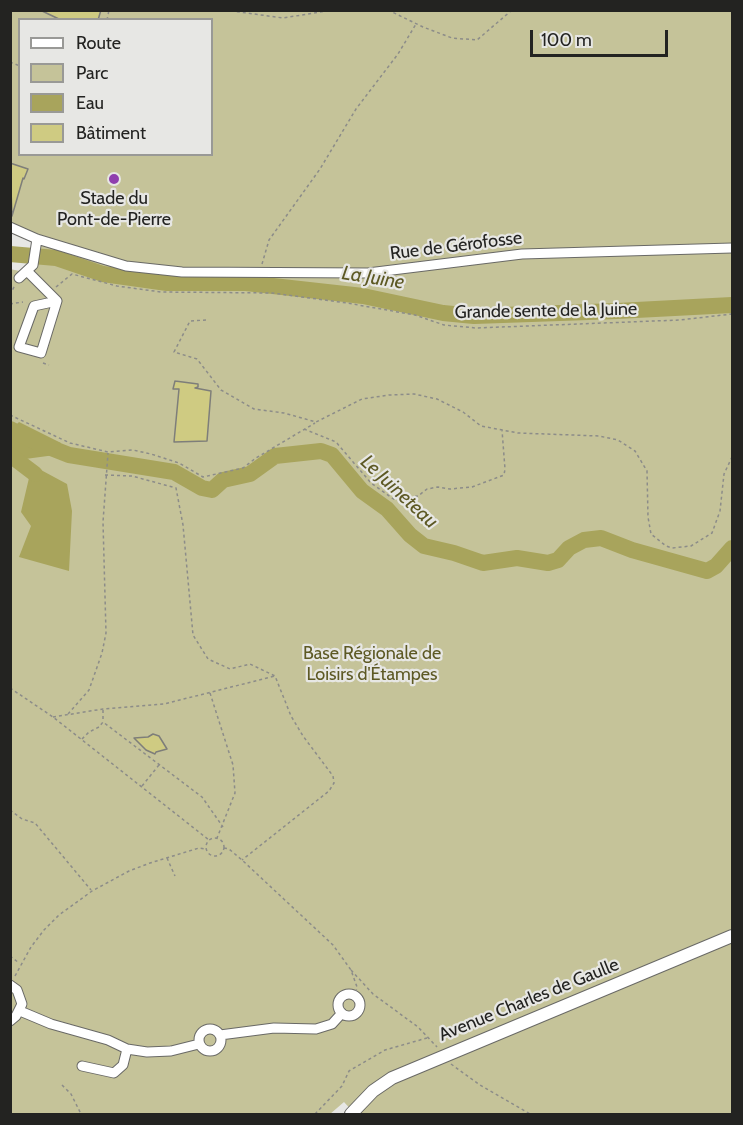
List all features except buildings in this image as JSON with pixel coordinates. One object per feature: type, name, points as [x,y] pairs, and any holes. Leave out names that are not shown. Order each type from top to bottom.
[{"type":"main road","name":"Avenue Charles de Gaulle","points":[[351,1114],[363,1100],[384,1083],[441,1056],[732,936]]},
{"type":"street","name":"Rue de Gérofosse","points":[[10,227],[37,239],[126,266],[182,272],[368,273],[522,254],[732,248]]},
{"type":"street","points":[[37,239],[26,271],[57,301]]},
{"type":"street","points":[[57,301],[41,353],[19,346],[34,306],[57,301]]},
{"type":"street","points":[[10,1021],[20,1011],[21,996],[11,985]]},
{"type":"street","points":[[347,994],[355,996],[360,1003],[356,1014],[349,1016],[342,1013],[338,1006],[340,998],[347,994]]},
{"type":"street","points":[[20,1011],[51,1024],[147,1052],[171,1051],[199,1044]]},
{"type":"street","points":[[220,1035],[274,1028],[316,1029],[332,1024],[342,1013]]},
{"type":"street","points":[[207,1028],[215,1029],[220,1035],[221,1043],[216,1049],[204,1050],[199,1044],[201,1033],[207,1028]]},
{"type":"street","points":[[82,1066],[114,1073],[123,1065],[128,1048]]},
{"type":"path","points":[[225,10],[282,18],[333,10]]},
{"type":"path","points":[[388,10],[452,38],[477,40],[512,10]]},
{"type":"path","points":[[259,272],[269,240],[320,169],[356,109],[398,54],[416,24]]},
{"type":"path","name":"Grande sente de la Juine","points":[[48,292],[72,274],[117,286],[161,292],[272,293],[347,303],[415,315],[444,325],[476,328],[680,320],[732,314]]},
{"type":"path","points":[[10,304],[23,302]]},
{"type":"path","points":[[206,320],[190,321],[174,352],[197,359],[221,390],[254,410],[284,413],[316,422]]},
{"type":"path","points":[[10,414],[70,443],[108,452],[133,450],[151,454],[179,463],[203,477],[243,468],[316,422],[362,399],[414,394],[437,399],[463,412],[481,426],[518,433],[599,436],[618,440],[634,451],[647,471],[648,517],[651,534],[672,549],[691,546],[712,533],[720,511],[724,474],[732,457]]},
{"type":"path","points":[[304,429],[336,442],[371,483],[395,500],[418,496],[427,489],[438,487],[450,489],[472,487],[504,475],[502,430]]},
{"type":"path","points":[[68,714],[89,690],[102,653],[106,633],[103,522],[108,452]]},
{"type":"path","points":[[105,475],[132,476],[176,488],[183,525],[193,635],[208,659],[230,669],[250,664],[275,676],[291,716],[303,736],[329,769],[334,783],[329,791],[243,860]]},
{"type":"path","points":[[53,717],[102,709],[164,704],[275,676]]},
{"type":"path","points":[[10,688],[53,717],[209,840]]},
{"type":"path","points":[[210,693],[233,765],[235,793],[217,838]]},
{"type":"path","points":[[81,739],[103,722],[102,709]]},
{"type":"path","points":[[103,722],[202,797],[222,826]]},
{"type":"path","points":[[142,787],[159,765]]},
{"type":"path","points":[[10,810],[22,819],[35,823],[92,891]]},
{"type":"path","points":[[217,838],[222,842],[224,848]]},
{"type":"path","points":[[209,840],[217,838]]},
{"type":"path","points":[[206,849],[209,840]]},
{"type":"path","points":[[224,848],[229,849],[243,860],[320,932],[373,994],[418,1027],[436,1046],[441,1056],[480,1085],[530,1114]]},
{"type":"path","points":[[206,849],[210,854],[216,856],[224,848]]},
{"type":"path","points":[[11,985],[21,964],[44,930],[59,915],[92,891],[129,871],[167,857],[206,849]]},
{"type":"path","points":[[167,857],[175,876]]},
{"type":"path","points":[[10,956],[21,964]]},
{"type":"path","points":[[351,970],[357,987],[355,996]]},
{"type":"path","points":[[315,1114],[342,1086],[350,1071],[385,1050],[428,1037]]},
{"type":"path","points":[[62,1085],[71,1094],[81,1114]]},
{"type":"green space","name":"Base Régionale de Loisirs d'Étampes","points":[[11,11],[732,11],[732,1114],[355,1114],[344,1102],[330,1114],[11,1114],[10,269],[29,273],[37,238],[11,223]]},
{"type":"water","points":[[19,422],[61,443],[55,455],[18,460],[11,465],[11,430]]},
{"type":"water","points":[[41,470],[67,484],[72,511],[69,571],[19,557],[31,526],[21,512],[29,478]]},
{"type":"waterway","name":"La Juine","points":[[10,254],[56,258],[103,274],[167,283],[246,283],[363,296],[443,313],[474,316],[732,305]]},
{"type":"waterway","name":"Le Juineteau","points":[[10,429],[69,455],[174,472],[202,488],[212,490],[223,480],[250,474],[275,456],[321,451],[332,455],[362,491],[387,509],[410,535],[424,546],[483,563],[517,558],[548,563],[558,560],[569,548],[584,540],[601,538],[632,550],[707,571],[716,566],[732,548]]},
{"type":"waterway","name":"Le Juineteau","points":[[10,455],[35,474]]},
{"type":"place","name":"Stade du Pont-de-Pierre","points":[[114,179]]}]
